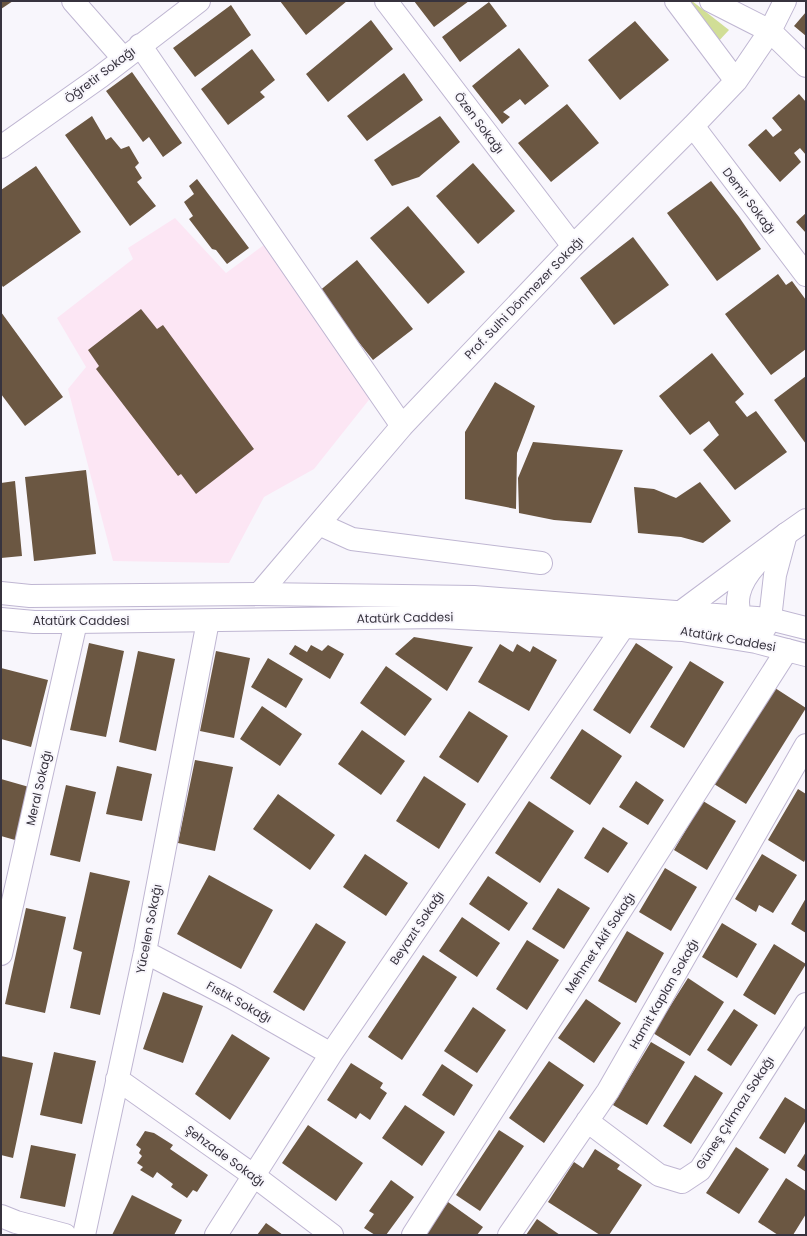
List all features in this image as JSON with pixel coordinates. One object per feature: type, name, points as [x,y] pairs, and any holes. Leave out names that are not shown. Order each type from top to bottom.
[{"type":"street","points":[[74,1],[123,58]]},
{"type":"street","name":"Öğretir Sokağı","points":[[1,147],[199,1]]},
{"type":"street","name":"Özen Sokağı","points":[[386,1],[573,246]]},
{"type":"street","points":[[676,1],[736,81]]},
{"type":"street","points":[[711,1],[770,32],[806,66]]},
{"type":"street","name":"Prof. Sulhi Dönmezer Sokağı","points":[[259,594],[402,426],[573,246],[736,81],[770,32],[785,1]]},
{"type":"street","points":[[140,45],[402,426]]},
{"type":"street","name":"Demir Sokağı","points":[[693,126],[806,276]]},
{"type":"street","points":[[681,612],[806,520]]},
{"type":"street","points":[[319,524],[352,539],[541,563]]},
{"type":"street","points":[[786,534],[775,575],[770,620],[756,642],[739,617],[738,594],[749,572],[786,534]]},
{"type":"street","name":"Atatürk Caddesi","points":[[1,594],[30,596],[259,594],[474,597],[739,617],[770,620],[806,628]]},
{"type":"street","name":"Atatürk Caddesi","points":[[1,619],[34,622],[76,622],[441,617],[682,630],[756,642],[797,652]]},
{"type":"street","name":"Yücelen Sokağı","points":[[84,1235],[145,952],[208,621]]},
{"type":"street","name":"Meral Sokağı","points":[[1,954],[76,622]]},
{"type":"street","name":"Beyazıt Sokağı","points":[[216,1235],[331,1054],[624,626]]},
{"type":"street","name":"Mehmet Akif Sokağı","points":[[412,1235],[797,652]]},
{"type":"street","name":"Hamit Kaplan Sokağı","points":[[509,1235],[608,1091],[806,745]]},
{"type":"street","name":"Fıstık Sokağı","points":[[145,952],[231,997],[331,1054]]},
{"type":"street","name":"Güneş Çıkmazı Sokağı","points":[[587,1121],[660,1175],[682,1182],[700,1170],[806,1004]]},
{"type":"street","name":"Şehzade Sokağı","points":[[117,1079],[253,1176],[332,1235]]},
{"type":"street","points":[[1,1216],[16,1222],[65,1235]]},
{"type":"shaded area","points":[[175,218],[226,273],[268,242],[372,396],[314,469],[264,497],[229,563],[113,561],[68,389],[86,367],[57,318],[133,259],[128,248]]},
{"type":"green space","points":[[692,1],[729,30],[715,45],[688,5]]},
{"type":"building","points":[[1,1],[13,1],[1,9]]},
{"type":"building","points":[[280,1],[347,1],[306,35]]},
{"type":"building","points":[[414,1],[469,1],[434,27]]},
{"type":"building","points":[[489,2],[507,26],[460,62],[442,37]]},
{"type":"building","points":[[231,5],[251,35],[195,77],[173,48]]},
{"type":"building","points":[[806,12],[806,36],[794,26]]},
{"type":"building","points":[[371,20],[393,49],[328,102],[306,74]]},
{"type":"building","points":[[635,21],[669,60],[620,100],[588,60]]},
{"type":"building","points":[[519,48],[549,86],[525,105],[520,99],[503,112],[510,117],[502,124],[472,86]]},
{"type":"building","points":[[252,49],[275,80],[260,92],[265,97],[228,125],[201,89]]},
{"type":"building","points":[[132,72],[182,143],[163,157],[149,137],[143,142],[106,91]]},
{"type":"building","points":[[404,73],[423,100],[367,141],[347,116]]},
{"type":"building","points":[[799,94],[806,102],[806,155],[800,148],[794,153],[801,162],[780,182],[748,145],[766,129],[773,137],[782,130],[772,118]]},
{"type":"building","points":[[567,104],[599,143],[551,182],[518,143]]},
{"type":"building","points":[[92,116],[106,140],[111,137],[121,149],[129,146],[139,163],[135,167],[142,178],[137,182],[156,206],[130,226],[65,135]]},
{"type":"building","points":[[440,116],[460,142],[419,177],[392,186],[374,160]]},
{"type":"building","points":[[473,163],[515,211],[478,244],[436,196]]},
{"type":"building","points":[[36,166],[81,232],[3,287],[1,284],[1,190]]},
{"type":"building","points":[[197,179],[249,248],[227,264],[216,250],[212,249],[189,219],[193,216],[184,202],[194,194],[189,186]]},
{"type":"building","points":[[711,181],[739,217],[761,249],[717,281],[667,213]]},
{"type":"building","points":[[408,206],[465,272],[428,304],[370,238]]},
{"type":"building","points":[[806,213],[806,233],[796,222]]},
{"type":"building","points":[[633,237],[669,285],[614,325],[580,278]]},
{"type":"building","points":[[357,260],[413,329],[373,360],[318,292]]},
{"type":"building","points":[[778,274],[786,285],[792,281],[806,300],[806,349],[771,375],[725,314]]},
{"type":"building","points":[[141,309],[157,329],[163,325],[254,449],[196,494],[181,474],[178,476],[96,369],[99,366],[88,350]]},
{"type":"building","points":[[1,312],[63,397],[25,426],[1,394]]},
{"type":"building","points":[[712,353],[744,394],[735,402],[747,417],[756,411],[787,452],[735,490],[703,450],[719,435],[709,421],[690,435],[659,396]]},
{"type":"building","points":[[806,376],[806,444],[774,400]]},
{"type":"building","points":[[495,382],[535,406],[517,453],[516,509],[465,499],[465,432]]},
{"type":"building","points":[[533,442],[623,450],[591,523],[554,520],[519,513],[518,478]]},
{"type":"building","points":[[86,470],[96,554],[34,561],[25,477]]},
{"type":"building","points":[[15,481],[22,556],[1,558],[1,483]]},
{"type":"building","points":[[700,482],[731,521],[703,543],[681,537],[638,533],[634,487],[654,489],[676,498]]},
{"type":"building","points":[[414,637],[473,647],[447,691],[395,654]]},
{"type":"building","points":[[89,643],[124,651],[106,737],[70,730]]},
{"type":"building","points":[[636,643],[673,667],[630,734],[593,710]]},
{"type":"building","points":[[500,644],[513,652],[517,644],[530,652],[533,646],[557,660],[529,711],[478,682]]},
{"type":"building","points":[[295,645],[307,652],[311,645],[322,651],[328,645],[344,654],[330,679],[289,654]]},
{"type":"building","points":[[138,651],[175,659],[156,751],[119,742]]},
{"type":"building","points":[[216,651],[250,658],[234,738],[200,731]]},
{"type":"building","points":[[268,658],[303,679],[286,708],[251,687]]},
{"type":"building","points":[[690,661],[724,682],[684,748],[650,727]]},
{"type":"building","points":[[386,666],[432,699],[405,736],[360,703]]},
{"type":"building","points":[[1,668],[48,680],[31,747],[1,739]]},
{"type":"building","points":[[775,688],[806,708],[746,804],[714,784]]},
{"type":"building","points":[[262,706],[302,734],[280,766],[240,739]]},
{"type":"building","points":[[469,711],[508,736],[478,783],[439,757]]},
{"type":"building","points":[[582,729],[622,756],[590,805],[550,778]]},
{"type":"building","points":[[362,730],[405,761],[381,795],[338,764]]},
{"type":"building","points":[[195,760],[233,767],[215,851],[178,843]]},
{"type":"building","points":[[117,766],[152,774],[142,821],[106,814]]},
{"type":"building","points":[[424,776],[466,804],[439,849],[396,821]]},
{"type":"building","points":[[1,779],[29,787],[15,840],[1,836]]},
{"type":"building","points":[[636,781],[664,800],[648,825],[619,807]]},
{"type":"building","points":[[66,785],[96,792],[80,862],[50,855]]},
{"type":"building","points":[[798,789],[806,794],[806,858],[804,862],[768,840]]},
{"type":"building","points":[[278,794],[335,835],[310,870],[253,829]]},
{"type":"building","points":[[529,801],[574,831],[540,883],[495,853]]},
{"type":"building","points":[[703,801],[736,821],[707,870],[674,850]]},
{"type":"building","points":[[603,827],[628,843],[608,873],[584,858]]},
{"type":"building","points":[[365,854],[408,883],[386,916],[343,887]]},
{"type":"building","points":[[762,854],[797,875],[773,913],[759,905],[756,912],[735,899]]},
{"type":"building","points":[[665,868],[697,887],[671,931],[639,912]]},
{"type":"building","points":[[90,872],[130,881],[100,1015],[70,1008],[82,952],[73,949]]},
{"type":"building","points":[[209,875],[273,910],[241,969],[177,934]]},
{"type":"building","points":[[488,876],[528,903],[509,931],[469,904]]},
{"type":"building","points":[[558,888],[590,908],[564,949],[532,929]]},
{"type":"building","points":[[806,898],[806,933],[791,924]]},
{"type":"building","points":[[26,908],[66,917],[45,1013],[5,1004]]},
{"type":"building","points":[[462,917],[500,943],[477,977],[439,951]]},
{"type":"building","points":[[316,923],[346,942],[304,1011],[273,992]]},
{"type":"building","points":[[722,923],[757,944],[737,978],[702,957]]},
{"type":"building","points":[[627,931],[664,953],[636,1003],[598,981]]},
{"type":"building","points":[[527,940],[559,960],[527,1010],[496,989]]},
{"type":"building","points":[[774,944],[806,964],[775,1015],[743,995]]},
{"type":"building","points":[[423,955],[457,977],[402,1060],[368,1037]]},
{"type":"building","points":[[688,978],[724,1002],[690,1056],[653,1033]]},
{"type":"building","points":[[163,992],[203,1006],[183,1063],[143,1049]]},
{"type":"building","points":[[586,999],[621,1023],[594,1063],[558,1038]]},
{"type":"building","points":[[473,1007],[506,1030],[477,1073],[444,1051]]},
{"type":"building","points":[[734,1009],[758,1025],[731,1066],[707,1050]]},
{"type":"building","points":[[232,1034],[270,1058],[230,1120],[195,1094]]},
{"type":"building","points":[[651,1042],[685,1062],[647,1125],[613,1105]]},
{"type":"building","points":[[54,1052],[96,1061],[82,1124],[40,1115]]},
{"type":"building","points":[[1,1056],[33,1063],[13,1158],[1,1155]]},
{"type":"building","points":[[549,1061],[584,1085],[544,1143],[509,1118]]},
{"type":"building","points":[[351,1063],[383,1083],[380,1088],[387,1093],[370,1120],[360,1113],[356,1119],[327,1100]]},
{"type":"building","points":[[442,1064],[473,1085],[454,1116],[422,1095]]},
{"type":"building","points":[[695,1075],[723,1093],[691,1144],[663,1126]]},
{"type":"building","points":[[785,1097],[806,1110],[806,1120],[785,1154],[759,1138]]},
{"type":"building","points":[[405,1105],[445,1132],[422,1166],[382,1138]]},
{"type":"building","points":[[308,1125],[363,1163],[336,1201],[282,1163]]},
{"type":"building","points":[[499,1130],[524,1146],[480,1211],[456,1195]]},
{"type":"building","points":[[145,1131],[154,1133],[173,1145],[170,1149],[208,1175],[197,1192],[193,1190],[187,1198],[171,1187],[173,1184],[157,1172],[153,1178],[140,1170],[143,1167],[137,1163],[142,1156],[139,1153],[141,1149],[136,1145]]},
{"type":"building","points":[[31,1145],[76,1154],[65,1207],[20,1198]]},
{"type":"building","points":[[736,1147],[769,1169],[739,1214],[706,1193]]},
{"type":"building","points":[[595,1149],[620,1165],[617,1169],[642,1185],[609,1235],[600,1235],[548,1202],[574,1162],[583,1168]]},
{"type":"building","points":[[806,1152],[806,1172],[797,1166]]},
{"type":"building","points":[[786,1178],[806,1191],[806,1214],[793,1235],[778,1235],[758,1222]]},
{"type":"building","points":[[391,1180],[414,1197],[386,1235],[375,1235],[364,1228],[374,1214],[369,1211]]},
{"type":"building","points":[[132,1195],[182,1220],[174,1235],[112,1235]]},
{"type":"building","points":[[448,1202],[483,1227],[477,1235],[425,1235]]},
{"type":"building","points":[[537,1219],[560,1235],[526,1235]]},
{"type":"building","points":[[266,1223],[283,1235],[257,1235]]}]
